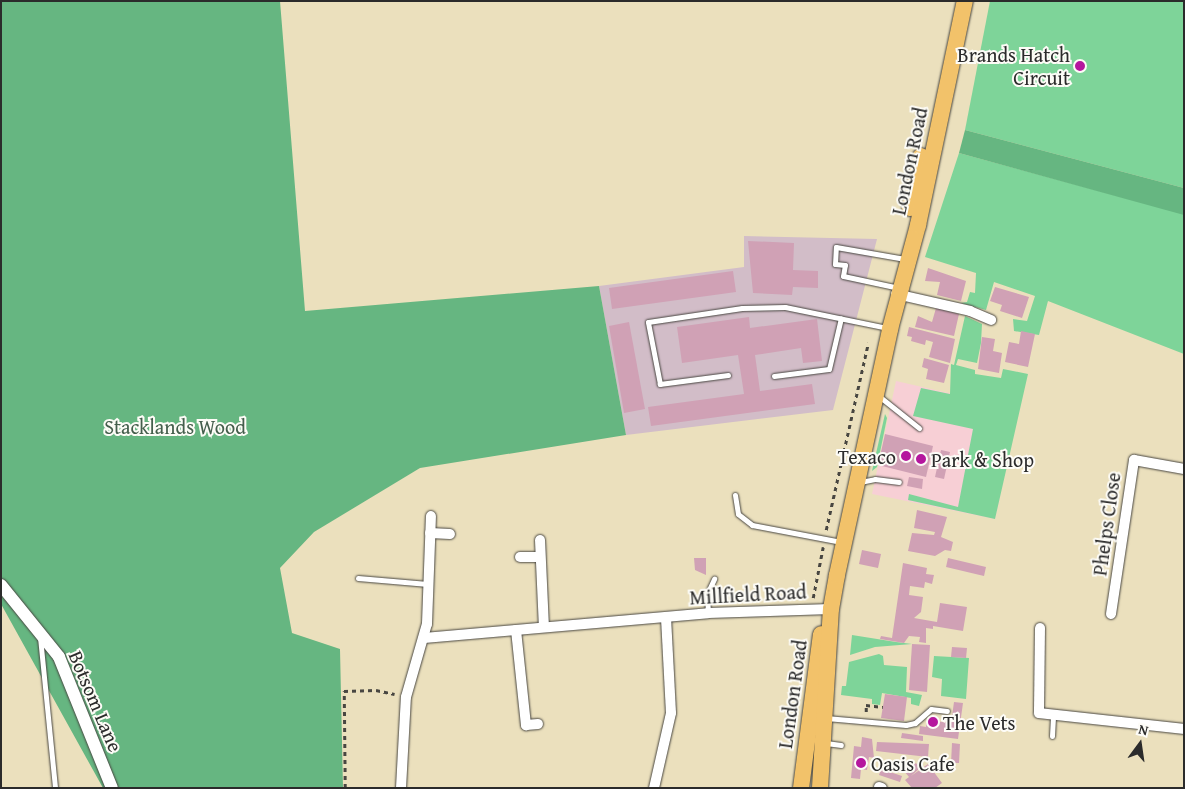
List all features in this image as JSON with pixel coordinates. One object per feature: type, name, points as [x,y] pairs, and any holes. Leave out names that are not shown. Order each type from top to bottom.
[{"type":"main road","name":"London Road","points":[[904,259],[955,1]]},
{"type":"main road","name":"London Road","points":[[801,788],[806,742],[817,717],[831,609],[856,483],[904,259],[965,1]]},
{"type":"main road","name":"London Road","points":[[817,717],[822,743],[820,788]]},
{"type":"street","points":[[897,291],[991,320]]},
{"type":"street","name":"Phelps Close","points":[[1111,614],[1134,460],[1184,469]]},
{"type":"street","points":[[401,788],[406,697],[424,638],[431,516]]},
{"type":"street","points":[[430,533],[450,534]]},
{"type":"street","points":[[540,540],[544,627]]},
{"type":"street","points":[[520,557],[540,557]]},
{"type":"street","name":"Botsom Lane","points":[[1,585],[59,656],[112,788]]},
{"type":"street","name":"Millfield Road","points":[[424,638],[708,613],[831,609]]},
{"type":"street","name":"Millfield Road","points":[[654,788],[671,713],[666,617]]},
{"type":"street","points":[[1040,628],[1039,713],[1184,729]]},
{"type":"street","points":[[516,630],[526,725],[538,724]]},
{"type":"lane","points":[[897,291],[843,276],[844,265],[835,264],[836,247],[904,259]]},
{"type":"lane","points":[[728,374],[660,384],[648,322],[742,308],[776,307],[812,310],[890,328]]},
{"type":"lane","points":[[774,376],[829,369],[841,318]]},
{"type":"lane","points":[[876,393],[919,428]]},
{"type":"lane","points":[[856,483],[874,479],[899,482]]},
{"type":"lane","points":[[735,495],[738,514],[752,525],[844,542]]},
{"type":"lane","points":[[358,578],[428,584]]},
{"type":"lane","points":[[708,613],[707,594],[714,580]]},
{"type":"lane","points":[[39,632],[55,788]]},
{"type":"lane","points":[[817,717],[906,724],[915,723],[931,708],[947,710]]},
{"type":"lane","points":[[1052,736],[1053,715]]},
{"type":"lane","points":[[806,742],[841,744]]},
{"type":"path","points":[[821,560],[824,539],[868,343]]},
{"type":"path","points":[[345,788],[344,691],[376,690],[406,697]]},
{"type":"path","points":[[865,720],[866,705],[883,707]]},
{"type":"shaded area","points":[[744,236],[877,239],[833,410],[626,435],[599,286],[744,267]]},
{"type":"shaded area","points":[[896,381],[1019,409],[995,519],[872,494]]},
{"type":"green space","name":"Stacklands Wood","points":[[1,1],[280,1],[305,311],[599,286],[626,435],[420,468],[314,532],[280,568],[292,633],[340,649],[343,788],[103,788],[1,604]]},
{"type":"green space","name":"Brands Hatch Circuit","points":[[990,1],[1184,1],[1184,188],[965,130]]},
{"type":"green space","points":[[965,130],[1184,188],[1184,215],[959,153]]},
{"type":"green space","points":[[959,153],[1184,214],[1184,354],[1048,301],[1039,335],[1014,331],[1013,319],[1027,321],[1035,296],[994,282],[986,310],[961,303],[967,302],[970,292],[975,293],[976,273],[925,257]]},
{"type":"green space","points":[[965,316],[982,324],[981,343],[977,363],[958,359],[956,365],[975,370],[975,374],[1001,378],[1003,369],[1028,374],[995,519],[908,500],[909,494],[958,507],[973,429],[913,416],[921,388],[950,394],[951,364],[954,365]]},
{"type":"green space","points":[[885,414],[887,418],[877,467],[872,471]]},
{"type":"green space","points":[[852,635],[912,644],[875,647],[850,655]]},
{"type":"green space","points":[[879,654],[883,656],[884,665],[907,667],[906,692],[922,695],[919,706],[911,704],[911,698],[882,693],[880,705],[872,704],[872,699],[841,695],[842,686],[846,686],[849,662]]},
{"type":"green space","points":[[934,656],[969,658],[966,699],[941,696],[942,679],[932,677]]},
{"type":"building","points":[[748,241],[794,243],[793,270],[818,271],[818,288],[793,287],[792,295],[753,293]]},
{"type":"building","points":[[928,268],[966,281],[961,301],[937,295],[940,282],[925,281]]},
{"type":"building","points":[[733,271],[736,292],[612,309],[609,288]]},
{"type":"building","points":[[995,287],[1029,297],[1022,318],[1000,311],[1002,305],[990,301]]},
{"type":"building","points":[[936,308],[959,314],[954,336],[915,327],[918,316],[932,322]]},
{"type":"building","points":[[749,317],[750,328],[817,319],[822,361],[803,363],[801,348],[755,355],[760,391],[812,384],[815,404],[651,426],[648,407],[744,394],[738,355],[682,363],[677,327]]},
{"type":"building","points":[[629,322],[645,409],[624,413],[609,326]]},
{"type":"building","points":[[909,327],[955,339],[950,363],[929,357],[933,342],[926,340],[925,345],[911,341],[912,337],[907,336]]},
{"type":"building","points":[[1021,331],[1035,334],[1028,367],[1005,362],[1009,342],[1019,344]]},
{"type":"building","points":[[982,337],[995,339],[993,351],[1002,353],[999,373],[978,369]]},
{"type":"building","points":[[924,358],[949,365],[944,383],[926,379],[928,369],[922,367]]},
{"type":"building","points":[[885,434],[933,446],[926,477],[878,465]]},
{"type":"building","points":[[941,450],[950,452],[944,479],[935,477]]},
{"type":"building","points":[[909,477],[923,479],[922,489],[907,486]]},
{"type":"building","points":[[917,510],[947,517],[941,537],[953,542],[951,551],[945,550],[935,556],[908,551],[912,533],[934,535],[935,532],[914,528]]},
{"type":"building","points":[[862,550],[881,554],[878,568],[859,564]]},
{"type":"building","points":[[694,558],[706,558],[706,575],[695,570]]},
{"type":"building","points":[[948,558],[986,567],[984,576],[946,567]]},
{"type":"building","points":[[903,563],[927,568],[926,574],[934,575],[932,584],[925,582],[924,588],[910,586],[909,595],[923,597],[921,612],[914,618],[937,622],[940,603],[967,607],[963,631],[933,626],[933,629],[926,628],[926,643],[919,642],[920,637],[909,636],[904,643],[880,639],[881,636],[892,638]]},
{"type":"building","points":[[912,644],[930,645],[927,692],[909,690]]},
{"type":"building","points":[[952,647],[967,648],[966,658],[951,657]]},
{"type":"building","points":[[885,694],[907,697],[904,721],[881,718]]},
{"type":"building","name":"The Vets","points":[[954,702],[963,703],[958,739],[919,734],[920,726],[926,727],[927,720],[951,723]]},
{"type":"building","points":[[902,733],[923,736],[923,741],[901,738]]},
{"type":"building","name":"Oasis Cafe","points":[[862,737],[872,739],[874,758],[869,757],[867,770],[861,769],[860,779],[851,778],[854,746],[861,747]]},
{"type":"building","points":[[877,742],[929,744],[928,757],[876,751]]},
{"type":"building","points":[[952,743],[960,744],[959,763],[951,763]]},
{"type":"building","points":[[916,763],[920,768],[911,776],[928,764],[942,783],[935,788],[912,788],[905,780],[909,777],[904,771]]},
{"type":"building","points":[[881,769],[902,776],[900,782],[879,775]]},
{"type":"place","name":"Brands Hatch Circuit","points":[[1080,66]]},
{"type":"place","name":"Texaco","points":[[906,456]]},
{"type":"place","name":"Park & Shop","points":[[921,459]]},
{"type":"place","name":"The Vets","points":[[933,722]]},
{"type":"place","name":"Oasis Cafe","points":[[861,763]]}]
